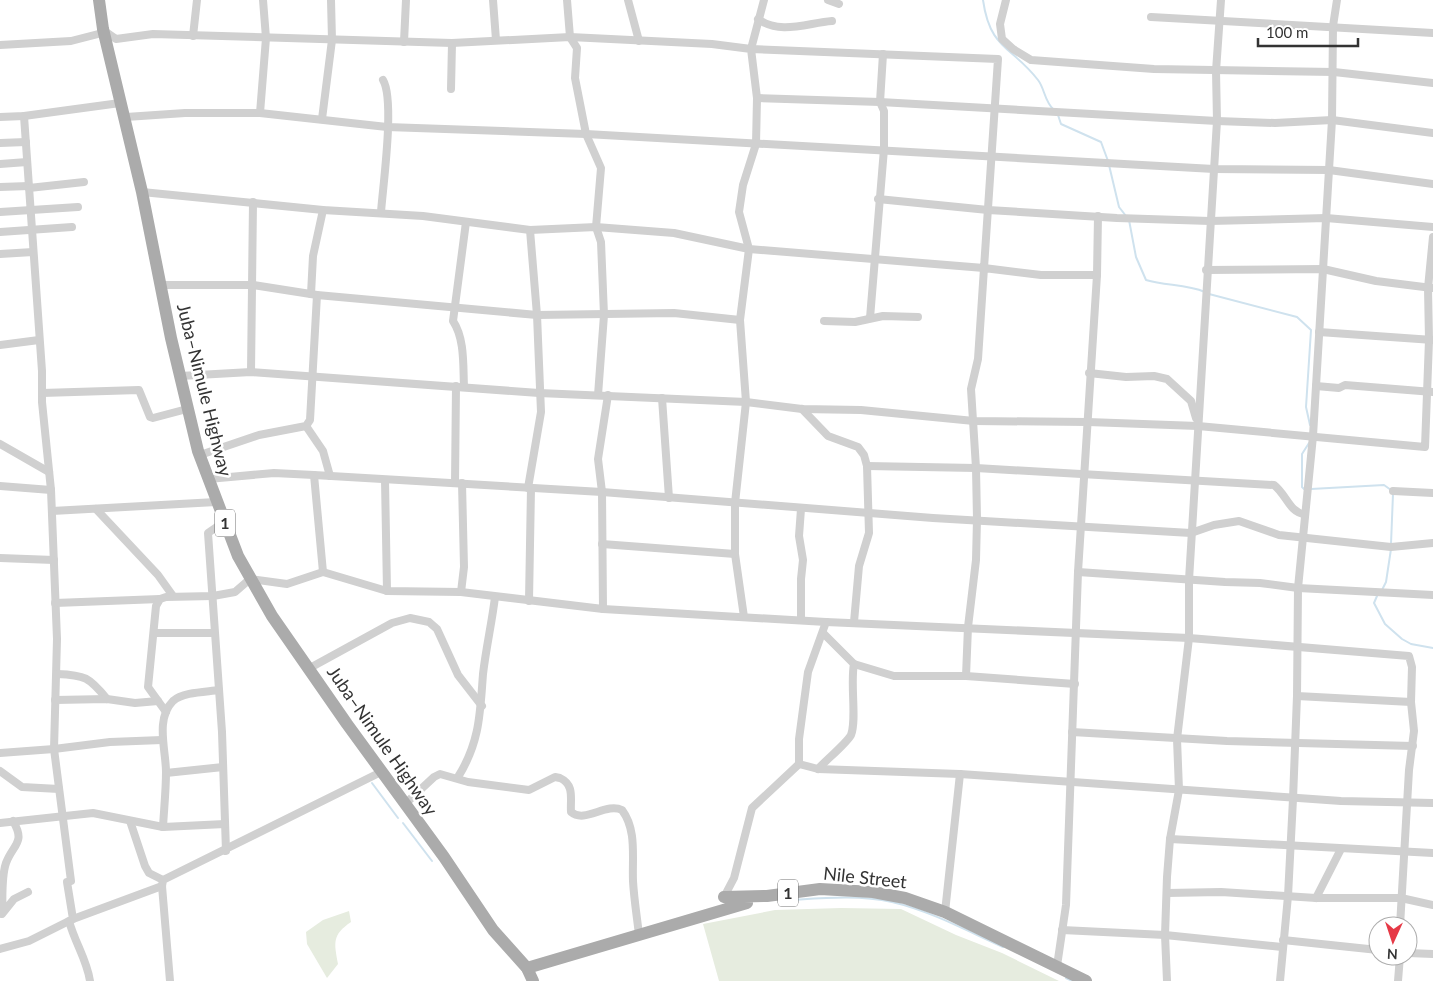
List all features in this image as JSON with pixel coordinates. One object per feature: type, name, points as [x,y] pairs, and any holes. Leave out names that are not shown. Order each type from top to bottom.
[{"type":"main road","name":"Juba–Nimule Highway","points":[[99,0],[103,30],[106,32],[120,103],[126,117],[180,376],[200,455],[224,522],[250,580],[272,616],[380,772],[471,896],[493,930],[527,968],[533,981]]},
{"type":"main road","name":"Nile Street","points":[[724,897],[767,896],[820,889],[850,890],[905,898],[945,912],[1086,981]]},
{"type":"main road","points":[[527,968],[747,903],[724,897]]},
{"type":"street","points":[[193,36],[197,0]]},
{"type":"street","points":[[260,113],[266,38],[263,0]]},
{"type":"street","points":[[322,119],[332,40],[330,0]]},
{"type":"street","points":[[404,42],[406,0]]},
{"type":"street","points":[[493,0],[496,40]]},
{"type":"street","points":[[567,0],[570,37],[577,48],[575,78],[586,134],[601,168],[596,227],[602,242],[604,315],[598,395]]},
{"type":"street","points":[[628,0],[639,42]]},
{"type":"street","points":[[744,617],[735,554],[735,503],[746,402],[740,320],[749,249],[739,212],[742,185],[756,144],[757,98],[751,50],[764,0]]},
{"type":"street","points":[[828,0],[839,4]]},
{"type":"street","points":[[1006,0],[1000,24],[1002,39],[1013,49],[1031,60],[1216,72],[1334,72],[1433,83]]},
{"type":"street","points":[[1167,981],[1165,935],[1167,893],[1170,839],[1179,790],[1177,738],[1189,638],[1191,533],[1206,270],[1217,121],[1216,72],[1221,0]]},
{"type":"street","points":[[1280,981],[1288,896],[1293,798],[1297,696],[1298,588],[1301,537],[1313,436],[1332,120],[1334,26],[1337,0]]},
{"type":"street","points":[[1151,18],[1334,26],[1433,33]]},
{"type":"street","points":[[758,19],[770,26],[780,27],[832,21]]},
{"type":"street","points":[[0,45],[71,41],[106,32],[116,39],[153,34],[452,43],[570,37],[639,42],[712,44],[751,50],[998,59],[978,359],[971,389],[970,404],[974,421],[977,519],[976,560],[968,627],[966,676]]},
{"type":"street","points":[[451,89],[452,43]]},
{"type":"street","points":[[870,318],[878,199],[884,149],[884,111],[880,102],[883,54]]},
{"type":"street","points":[[380,212],[388,93],[383,80]]},
{"type":"street","points":[[757,98],[880,102],[1217,121],[1275,123],[1332,120],[1433,133]]},
{"type":"street","points":[[0,117],[24,116],[120,103]]},
{"type":"street","points":[[126,117],[185,113],[260,113],[387,127],[586,134],[884,149],[1214,169],[1329,170],[1433,184]]},
{"type":"street","points":[[24,116],[42,393],[52,511],[58,639],[54,749],[64,817],[71,920],[76,945],[88,966],[90,981]]},
{"type":"street","points":[[0,143],[26,142]]},
{"type":"street","points":[[0,164],[27,162]]},
{"type":"street","points":[[0,188],[84,182]]},
{"type":"street","points":[[142,192],[323,210],[380,212],[530,230],[596,227],[674,234],[749,249],[875,258],[1041,275],[1097,275]]},
{"type":"street","points":[[878,199],[988,210],[1098,216],[1210,221],[1326,218],[1433,227]]},
{"type":"street","points":[[251,372],[253,202]]},
{"type":"street","points":[[0,212],[78,207]]},
{"type":"street","points":[[200,455],[259,435],[306,426],[310,420],[313,376],[313,256],[323,210]]},
{"type":"street","points":[[1056,966],[1066,905],[1078,572],[1097,275],[1098,216]]},
{"type":"street","points":[[461,592],[464,567],[459,483],[462,347],[457,327],[453,321],[466,222]]},
{"type":"street","points":[[0,232],[72,227]]},
{"type":"street","points":[[529,601],[529,488],[541,412],[537,315],[530,230]]},
{"type":"street","points":[[180,376],[251,372],[539,393],[746,402],[802,409],[861,410],[974,421],[1198,424],[1429,447],[1433,237]]},
{"type":"street","points":[[0,254],[33,252]]},
{"type":"street","points":[[1206,270],[1323,268],[1376,281],[1431,288]]},
{"type":"street","points":[[160,286],[253,285],[314,295],[537,315],[674,313],[740,320]]},
{"type":"street","points":[[824,321],[855,322],[883,316],[918,317]]},
{"type":"street","points":[[1319,332],[1431,340]]},
{"type":"street","points":[[0,345],[40,340]]},
{"type":"street","points":[[1090,373],[1126,377],[1154,376],[1167,379],[1191,401],[1198,424]]},
{"type":"street","points":[[1316,386],[1339,388],[1345,385],[1430,392]]},
{"type":"street","points":[[42,393],[139,390],[150,417],[153,418],[187,409]]},
{"type":"street","points":[[603,609],[602,492],[598,460],[608,395]]},
{"type":"street","points":[[662,398],[669,498]]},
{"type":"street","points":[[802,409],[828,436],[858,447],[864,455],[867,466],[869,533],[859,566],[854,622]]},
{"type":"street","points":[[306,426],[323,451],[330,476]]},
{"type":"street","points":[[0,444],[49,472]]},
{"type":"street","points":[[867,466],[976,468],[1274,485],[1287,497],[1292,508],[1298,513],[1304,514]]},
{"type":"street","points":[[208,479],[274,473],[314,475],[602,492],[933,518],[1082,525],[1191,533],[1214,525],[1239,521],[1279,535],[1391,547],[1433,543]]},
{"type":"street","points":[[314,475],[322,572]]},
{"type":"street","points":[[385,480],[386,591]]},
{"type":"street","points":[[0,486],[50,490]]},
{"type":"street","points":[[1393,491],[1433,492]]},
{"type":"street","points":[[52,511],[216,502]]},
{"type":"street","points":[[96,509],[158,575],[173,596]]},
{"type":"street","points":[[801,509],[799,536],[803,560],[801,618]]},
{"type":"street","points":[[224,522],[208,533],[219,690],[226,851]]},
{"type":"street","points":[[602,544],[735,554]]},
{"type":"street","points":[[0,558],[54,560]]},
{"type":"street","points":[[55,603],[160,599],[173,596],[212,596],[235,592],[250,580],[287,584],[322,572],[386,591],[461,592],[603,609],[826,622],[1189,638],[1409,656],[1412,667],[1411,702],[1414,731],[1407,803],[1400,916]]},
{"type":"street","points":[[1078,572],[1260,583],[1298,588],[1433,595]]},
{"type":"street","points":[[458,778],[475,745],[482,706],[484,673],[494,596]]},
{"type":"street","points":[[160,599],[156,606],[155,633],[148,687],[166,712]]},
{"type":"street","points":[[308,669],[392,623],[410,618],[429,622],[438,629],[458,675],[482,706]]},
{"type":"street","points":[[724,897],[734,878],[752,808],[799,764],[799,739],[808,672],[826,622]]},
{"type":"street","points":[[155,633],[214,633]]},
{"type":"street","points":[[823,633],[854,664],[894,676],[966,676],[1075,684]]},
{"type":"street","points":[[818,768],[851,735],[853,703],[851,676],[854,664]]},
{"type":"street","points":[[56,674],[85,676],[92,681],[107,699]]},
{"type":"street","points":[[163,827],[166,773],[162,740],[166,712],[174,700],[180,697],[219,690]]},
{"type":"street","points":[[1297,696],[1411,702]]},
{"type":"street","points":[[55,700],[107,699],[135,703],[158,701]]},
{"type":"street","points":[[1072,732],[1295,744],[1413,746]]},
{"type":"street","points":[[0,753],[110,742],[162,740]]},
{"type":"street","points":[[799,764],[818,768],[960,774],[1293,798],[1433,804]]},
{"type":"street","points":[[166,773],[223,767]]},
{"type":"street","points":[[0,771],[22,787],[59,789]]},
{"type":"street","points":[[0,950],[29,941],[71,920],[162,883],[226,851],[266,828],[380,772]]},
{"type":"street","points":[[405,804],[434,777],[440,774],[468,782],[529,790],[555,778],[560,778],[565,780],[570,788],[572,794],[571,812],[573,815],[582,816],[609,807],[622,810],[629,819],[632,831],[639,935]]},
{"type":"street","points":[[945,912],[960,774]]},
{"type":"street","points":[[0,823],[105,814],[163,827],[224,824]]},
{"type":"street","points":[[1,916],[6,864],[18,843],[19,832],[13,821]]},
{"type":"street","points":[[130,821],[145,866],[149,873],[162,883],[170,981]]},
{"type":"street","points":[[1170,839],[1433,853]]},
{"type":"street","points":[[1316,898],[1341,849]]},
{"type":"street","points":[[1,916],[14,899],[28,892]]},
{"type":"street","points":[[1167,893],[1221,892],[1316,898],[1401,898],[1433,906]]},
{"type":"street","points":[[1062,930],[1368,949]]},
{"type":"street","points":[[1418,953],[1433,954]]},
{"type":"street","points":[[1398,981],[1399,966]]},
{"type":"shaded area","points":[[901,909],[956,935],[1002,953],[1059,981],[719,981],[703,924],[775,910]]},
{"type":"shaded area","points":[[349,911],[351,922],[337,935],[335,944],[338,964],[327,978],[307,944],[306,932],[323,920]]},
{"type":"waterway","points":[[983,0],[991,29],[1003,46],[1038,80],[1048,103],[1054,110]]},
{"type":"waterway","points":[[1058,115],[1061,124],[1101,142],[1108,161]]},
{"type":"waterway","points":[[1109,165],[1119,207],[1126,216]]},
{"type":"waterway","points":[[1129,220],[1136,257],[1146,280],[1205,292]]},
{"type":"waterway","points":[[1209,294],[1297,317],[1311,330],[1306,407],[1310,425]]},
{"type":"waterway","points":[[1304,489],[1302,487],[1302,454],[1309,443]]},
{"type":"waterway","points":[[1311,489],[1384,485],[1391,490]]},
{"type":"waterway","points":[[1391,544],[1393,494]]},
{"type":"waterway","points":[[1382,590],[1386,582],[1391,549]]},
{"type":"waterway","points":[[1377,596],[1374,603],[1385,624],[1402,639],[1411,644],[1433,648]]},
{"type":"waterway","points":[[372,783],[398,818]]},
{"type":"waterway","points":[[403,823],[432,861]]},
{"type":"waterway","points":[[792,900],[855,898],[892,902],[935,916],[1003,947]]},
{"type":"waterway","points":[[1066,978],[1072,981]]}]
